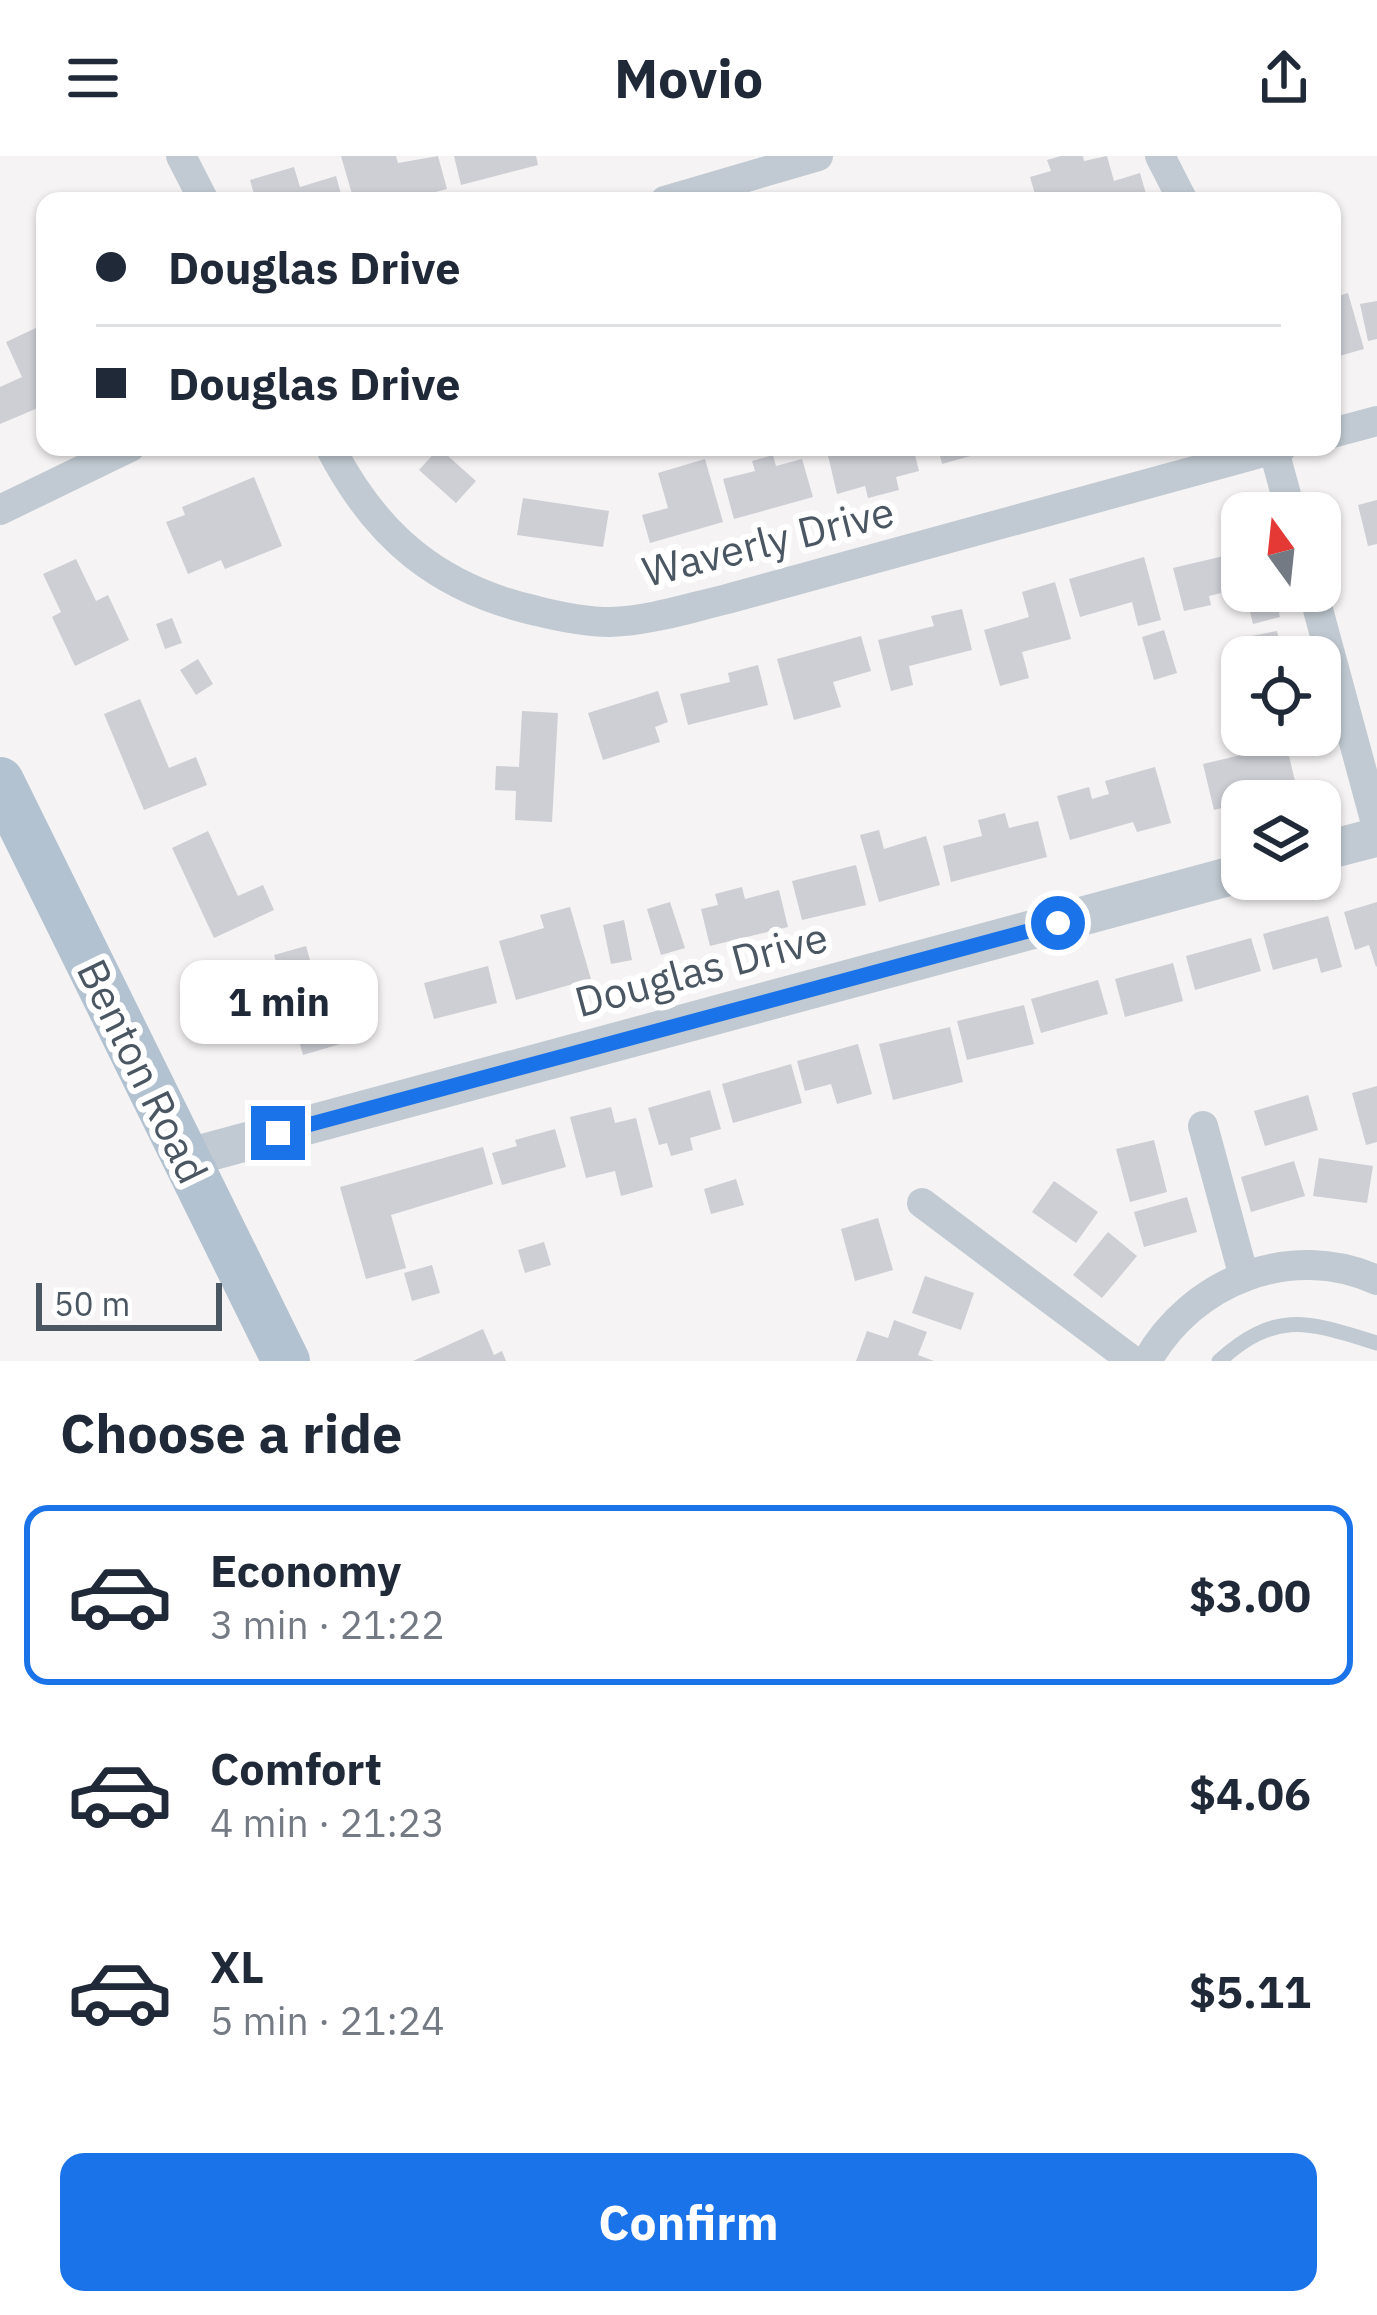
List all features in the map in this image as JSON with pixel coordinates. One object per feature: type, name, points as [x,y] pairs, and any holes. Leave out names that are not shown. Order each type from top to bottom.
[{"type":"main road","name":"Benton Road","points":[[0,781],[286,1361]]},
{"type":"street","points":[[181,156],[199,192]]},
{"type":"street","points":[[696,192],[818,156]]},
{"type":"street","points":[[1160,156],[1179,192]]},
{"type":"street","points":[[1341,431],[1377,421]]},
{"type":"street","points":[[0,511],[112,456]]},
{"type":"street","name":"Waverly Drive","points":[[335,456],[365,506],[411,554],[442,577],[508,604],[610,622],[727,599],[1248,456]]},
{"type":"street","points":[[1279,456],[1287,492]]},
{"type":"street","points":[[1319,612],[1377,827]]},
{"type":"street","points":[[1341,846],[1377,837]]},
{"type":"street","name":"Douglas Drive","points":[[186,1158],[1221,879]]},
{"type":"street","points":[[1203,1126],[1244,1276]]},
{"type":"street","points":[[922,1203],[1133,1361]]},
{"type":"street","points":[[1147,1361],[1193,1304],[1262,1269],[1338,1268],[1377,1280]]},
{"type":"lane","points":[[1219,1361],[1242,1340],[1288,1322],[1314,1324],[1377,1343]]},
{"type":"building","points":[[341,156],[396,156],[398,163],[438,156],[447,189],[436,192],[351,192]]},
{"type":"building","points":[[454,156],[536,156],[538,165],[461,185]]},
{"type":"building","points":[[1107,156],[1114,181],[1140,173],[1145,192],[1034,192],[1030,177],[1051,171],[1047,160]]},
{"type":"building","points":[[294,167],[300,187],[336,176],[340,192],[253,192],[250,180]]},
{"type":"building","points":[[1348,293],[1364,349],[1341,355],[1341,295]]},
{"type":"building","points":[[1377,301],[1377,339],[1368,341],[1360,304]]},
{"type":"building","points":[[36,328],[36,409],[0,424],[0,387],[22,377],[6,342]]},
{"type":"building","points":[[432,456],[448,456],[476,481],[456,503],[419,470]]},
{"type":"building","points":[[773,456],[776,466],[802,459],[813,497],[734,519],[723,479],[755,471],[752,461]]},
{"type":"building","points":[[828,456],[915,456],[919,471],[896,477],[899,490],[868,498],[865,486],[837,494]]},
{"type":"building","points":[[940,456],[970,456],[942,464]]},
{"type":"building","points":[[705,459],[723,522],[650,543],[642,515],[668,508],[658,473]]},
{"type":"building","points":[[254,477],[282,546],[225,569],[221,560],[188,574],[166,522],[185,515],[182,507]]},
{"type":"building","points":[[523,498],[609,511],[603,547],[517,535]]},
{"type":"building","points":[[1377,500],[1377,544],[1368,546],[1358,505]]},
{"type":"building","points":[[1144,557],[1161,620],[1138,626],[1132,602],[1080,617],[1069,579]]},
{"type":"building","points":[[1221,557],[1221,593],[1209,596],[1211,605],[1184,611],[1173,568]]},
{"type":"building","points":[[76,559],[96,601],[108,595],[129,640],[75,666],[52,617],[61,612],[43,574]]},
{"type":"building","points":[[1055,582],[1071,639],[1022,652],[1029,678],[1000,686],[984,630],[1029,617],[1022,592]]},
{"type":"building","points":[[962,609],[972,650],[909,666],[913,685],[891,691],[878,640],[934,626],[931,616]]},
{"type":"building","points":[[1250,612],[1279,612],[1280,617],[1253,624]]},
{"type":"building","points":[[172,618],[182,643],[165,649],[156,624]]},
{"type":"building","points":[[1164,630],[1177,673],[1154,680],[1142,637]]},
{"type":"building","points":[[861,636],[871,671],[833,682],[841,707],[794,720],[777,659]]},
{"type":"building","points":[[198,659],[213,684],[196,695],[180,670]]},
{"type":"building","points":[[758,665],[768,705],[688,725],[680,694],[730,682],[728,673]]},
{"type":"building","points":[[658,691],[668,722],[655,727],[660,742],[603,760],[588,713]]},
{"type":"building","points":[[140,699],[169,768],[196,757],[207,785],[144,810],[104,714]]},
{"type":"building","points":[[522,711],[558,713],[552,822],[515,820],[516,791],[495,790],[496,766],[519,767]]},
{"type":"building","points":[[1237,756],[1289,756],[1295,780],[1221,780],[1221,808],[1214,810],[1203,764]]},
{"type":"building","points":[[1155,767],[1171,823],[1137,832],[1133,822],[1070,840],[1057,796],[1089,787],[1092,799],[1109,794],[1105,781]]},
{"type":"building","points":[[1005,813],[1009,828],[1038,821],[1047,857],[951,882],[943,846],[982,836],[978,820]]},
{"type":"building","points":[[879,830],[884,849],[926,836],[940,885],[879,902],[860,835]]},
{"type":"building","points":[[208,831],[238,896],[263,885],[274,910],[214,938],[172,848]]},
{"type":"building","points":[[856,865],[866,905],[802,920],[792,881]]},
{"type":"building","points":[[742,887],[745,899],[779,890],[788,927],[710,946],[701,909],[718,905],[715,894]]},
{"type":"building","points":[[670,902],[685,948],[661,955],[647,909]]},
{"type":"building","points":[[1377,902],[1376,967],[1369,945],[1355,950],[1344,912]]},
{"type":"building","points":[[570,907],[591,979],[516,1000],[499,941],[544,928],[540,915]]},
{"type":"building","points":[[1328,916],[1342,967],[1321,973],[1317,958],[1273,970],[1263,934]]},
{"type":"building","points":[[624,920],[632,960],[611,964],[603,925]]},
{"type":"building","points":[[1251,938],[1261,971],[1195,990],[1186,956]]},
{"type":"building","points":[[306,946],[322,1002],[351,993],[364,1037],[303,1055],[274,955]]},
{"type":"building","points":[[1173,963],[1183,1001],[1125,1017],[1115,979]]},
{"type":"building","points":[[488,966],[497,1003],[434,1019],[424,983]]},
{"type":"building","points":[[1098,980],[1108,1014],[1041,1033],[1031,999]]},
{"type":"building","points":[[1024,1005],[1034,1044],[967,1060],[957,1021]]},
{"type":"building","points":[[950,1027],[963,1082],[893,1100],[879,1044]]},
{"type":"building","points":[[858,1044],[872,1094],[837,1104],[831,1084],[805,1091],[797,1061]]},
{"type":"building","points":[[791,1064],[802,1103],[733,1123],[722,1084]]},
{"type":"building","points":[[1377,1086],[1377,1142],[1366,1145],[1352,1093]]},
{"type":"building","points":[[710,1090],[721,1129],[690,1138],[693,1150],[671,1156],[667,1143],[659,1145],[648,1108]]},
{"type":"building","points":[[1308,1095],[1318,1130],[1265,1146],[1254,1111]]},
{"type":"building","points":[[611,1107],[615,1123],[636,1118],[653,1187],[621,1196],[615,1171],[586,1178],[570,1117]]},
{"type":"building","points":[[555,1129],[566,1167],[502,1185],[492,1153],[517,1146],[515,1140]]},
{"type":"building","points":[[1154,1140],[1167,1192],[1130,1202],[1116,1149]]},
{"type":"building","points":[[483,1147],[493,1184],[391,1215],[406,1268],[366,1279],[340,1187]]},
{"type":"building","points":[[1319,1158],[1373,1166],[1367,1203],[1313,1196]]},
{"type":"building","points":[[1294,1161],[1305,1196],[1251,1212],[1241,1177]]},
{"type":"building","points":[[736,1179],[744,1205],[711,1214],[704,1189]]},
{"type":"building","points":[[1054,1181],[1098,1212],[1076,1243],[1032,1212]]},
{"type":"building","points":[[1187,1197],[1197,1232],[1144,1247],[1134,1212]]},
{"type":"building","points":[[878,1218],[893,1270],[855,1281],[841,1229]]},
{"type":"building","points":[[1108,1232],[1137,1256],[1102,1298],[1073,1275]]},
{"type":"building","points":[[544,1242],[551,1265],[525,1273],[518,1250]]},
{"type":"building","points":[[432,1265],[440,1293],[412,1301],[404,1273]]},
{"type":"building","points":[[925,1276],[974,1293],[961,1330],[912,1313]]},
{"type":"building","points":[[894,1320],[927,1332],[918,1355],[934,1361],[856,1361],[867,1331],[888,1338]]},
{"type":"building","points":[[483,1329],[494,1355],[502,1351],[506,1361],[413,1361]]},
{"type":"route","points":[[278,1133],[1058,923]]}]
